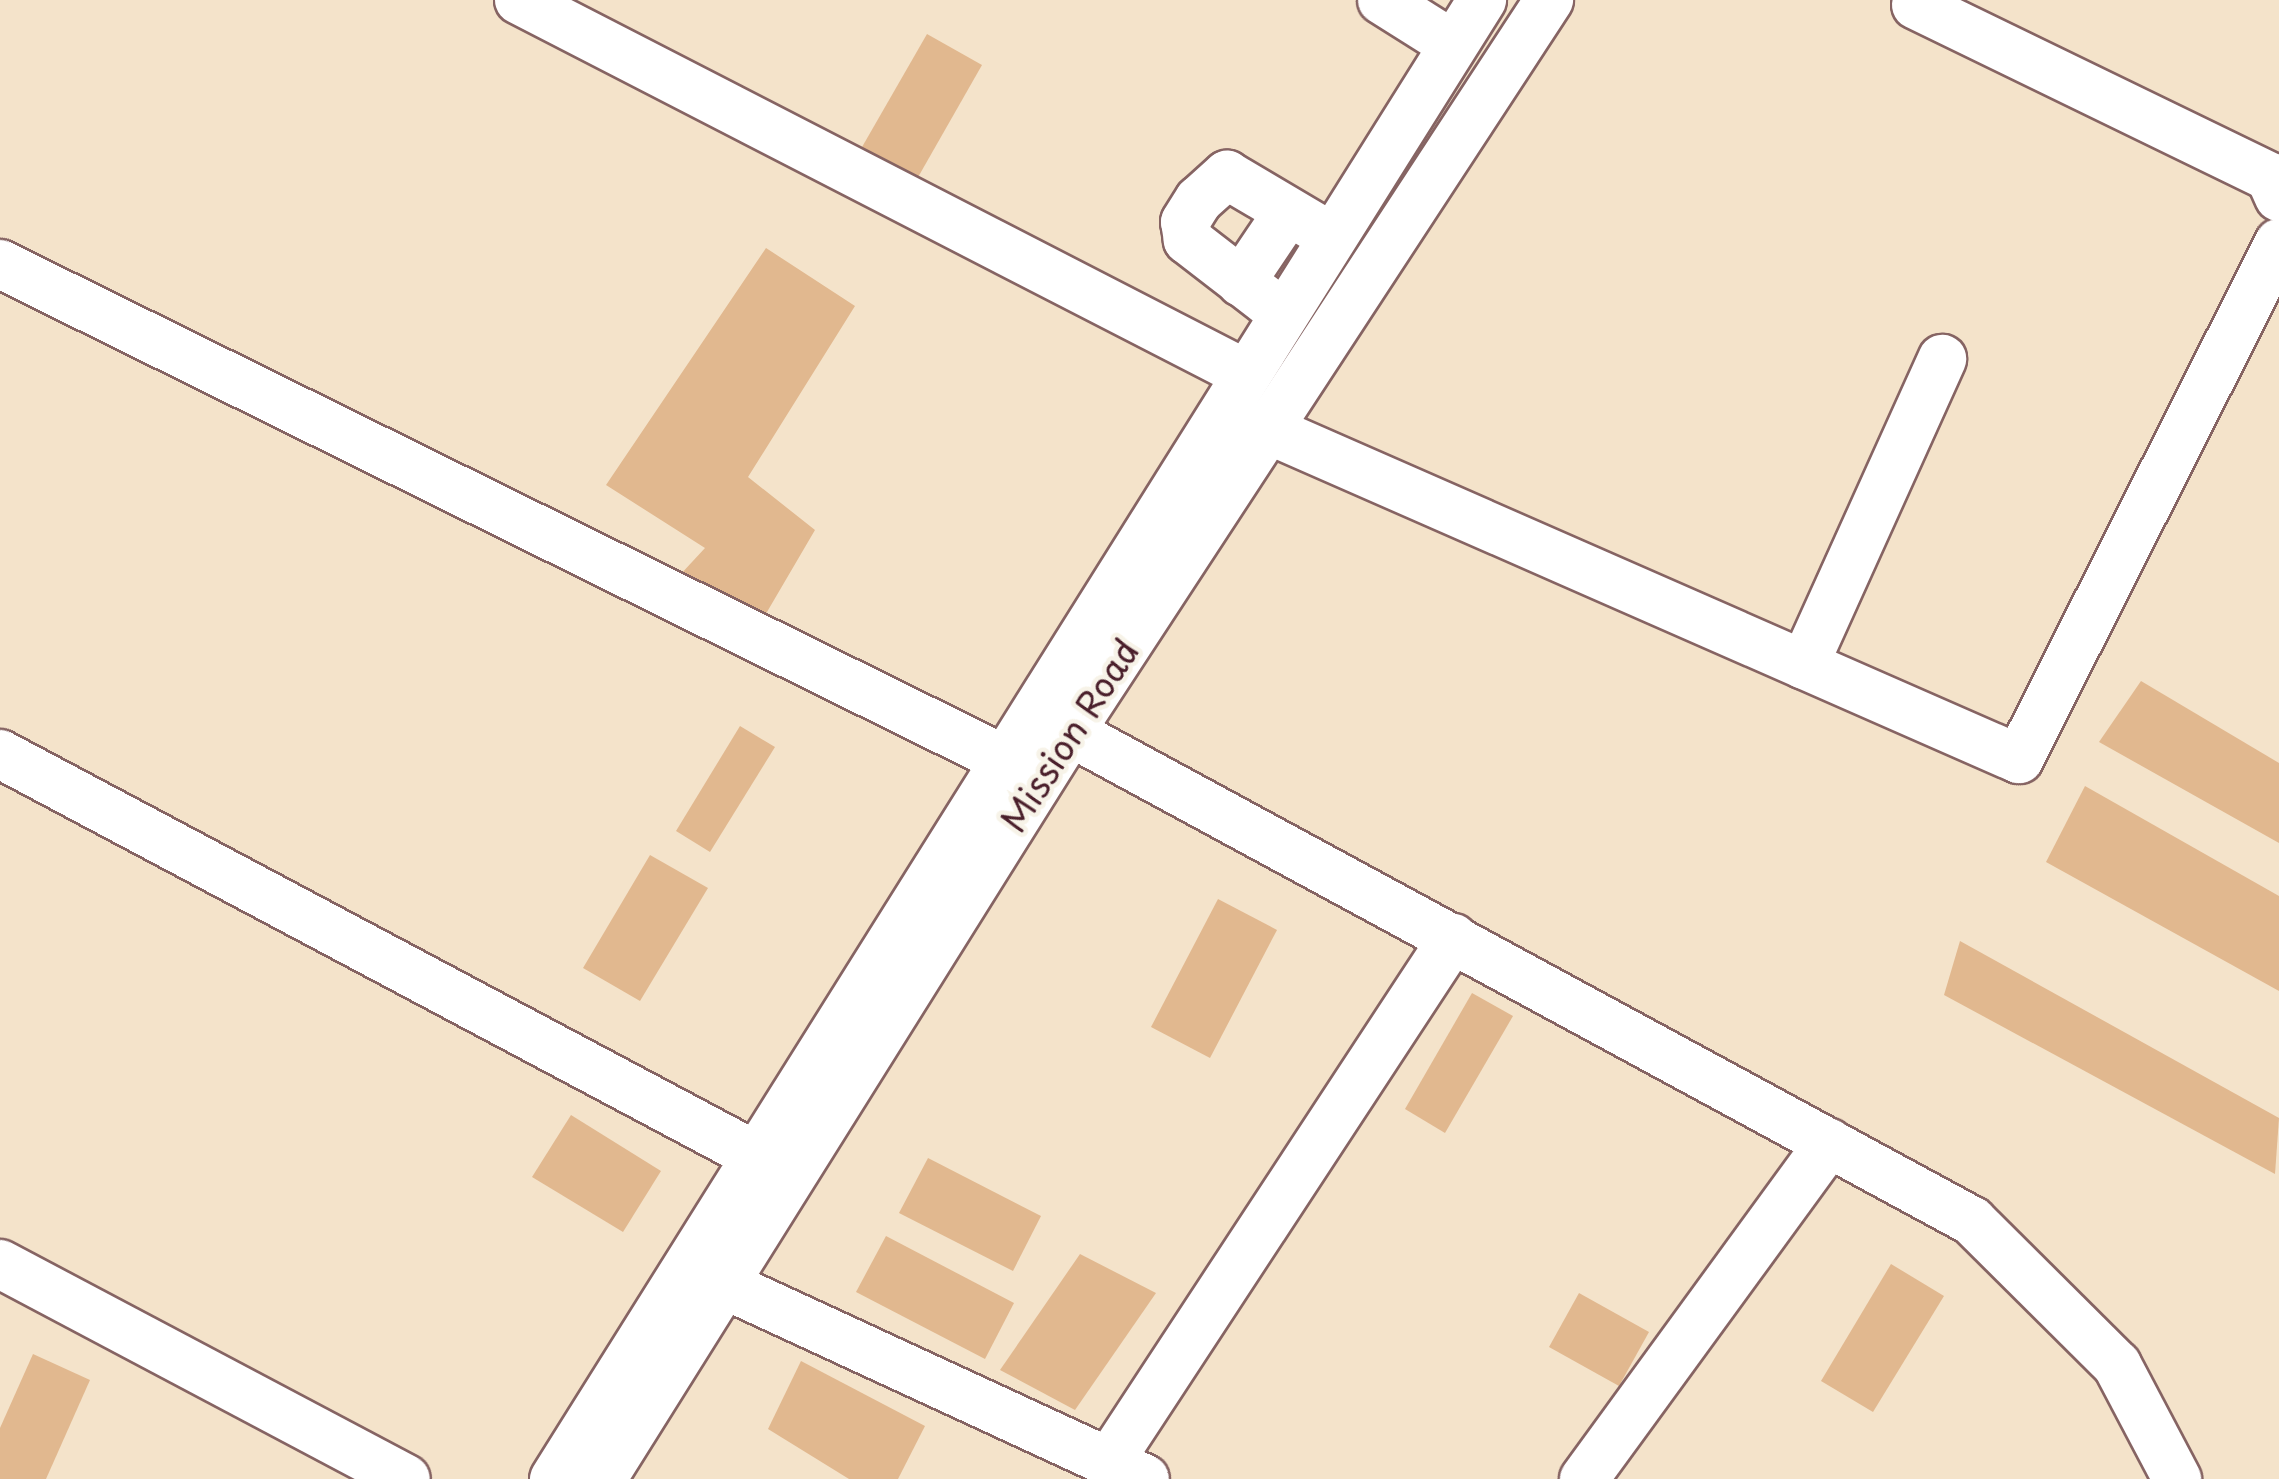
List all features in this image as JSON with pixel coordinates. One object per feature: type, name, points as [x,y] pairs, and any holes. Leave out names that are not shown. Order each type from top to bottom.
[{"type":"street","points":[[519,0],[1242,372]]},
{"type":"street","points":[[1382,0],[1452,44]]},
{"type":"street","name":"Mission Road","points":[[554,1479],[1009,762],[1242,372],[1482,0]]},
{"type":"street","name":"Mission Road","points":[[602,1479],[719,1282],[1070,732],[1549,0]]},
{"type":"street","points":[[1916,5],[2270,177],[2279,197]]},
{"type":"street","points":[[1281,312],[1188,240],[1185,222],[1199,200],[1227,175],[1330,236]]},
{"type":"street","points":[[1241,282],[1288,212]]},
{"type":"street","points":[[1269,430],[2019,759],[2279,243]]},
{"type":"street","points":[[0,264],[1009,762]]},
{"type":"street","points":[[1804,665],[1942,360]]},
{"type":"street","points":[[1070,732],[1972,1221],[2117,1365],[2177,1479]]},
{"type":"street","points":[[0,754],[758,1158]]},
{"type":"street","points":[[719,1282],[1127,1470],[1454,938]]},
{"type":"street","points":[[1584,1479],[1829,1142]]},
{"type":"street","points":[[0,1264],[406,1479]]},
{"type":"building","points":[[927,34],[982,65],[913,186],[858,154]]},
{"type":"building","points":[[766,248],[855,306],[748,477],[815,530],[757,629],[679,576],[705,548],[606,485]]},
{"type":"building","points":[[2141,681],[2279,763],[2279,843],[2099,742]]},
{"type":"building","points":[[740,726],[775,747],[710,852],[676,831]]},
{"type":"building","points":[[2085,786],[2279,896],[2279,991],[2046,862]]},
{"type":"building","points":[[650,855],[708,888],[640,1001],[583,968]]},
{"type":"building","points":[[1218,899],[1277,930],[1210,1058],[1151,1027]]},
{"type":"building","points":[[1960,941],[2279,1118],[2275,1174],[1944,995]]},
{"type":"building","points":[[1472,993],[1513,1016],[1445,1133],[1405,1109]]},
{"type":"building","points":[[571,1115],[661,1171],[623,1232],[532,1177]]},
{"type":"building","points":[[928,1158],[1041,1216],[1013,1271],[899,1213]]},
{"type":"building","points":[[886,1236],[1014,1303],[985,1359],[856,1292]]},
{"type":"building","points":[[1080,1254],[1156,1293],[1075,1410],[1000,1370]]},
{"type":"building","points":[[1891,1264],[1944,1296],[1873,1412],[1821,1381]]},
{"type":"building","points":[[1579,1293],[1649,1332],[1619,1386],[1549,1347]]},
{"type":"building","points":[[33,1354],[90,1380],[46,1479],[0,1479],[0,1428]]},
{"type":"building","points":[[801,1361],[925,1426],[898,1479],[849,1479],[768,1429]]}]
